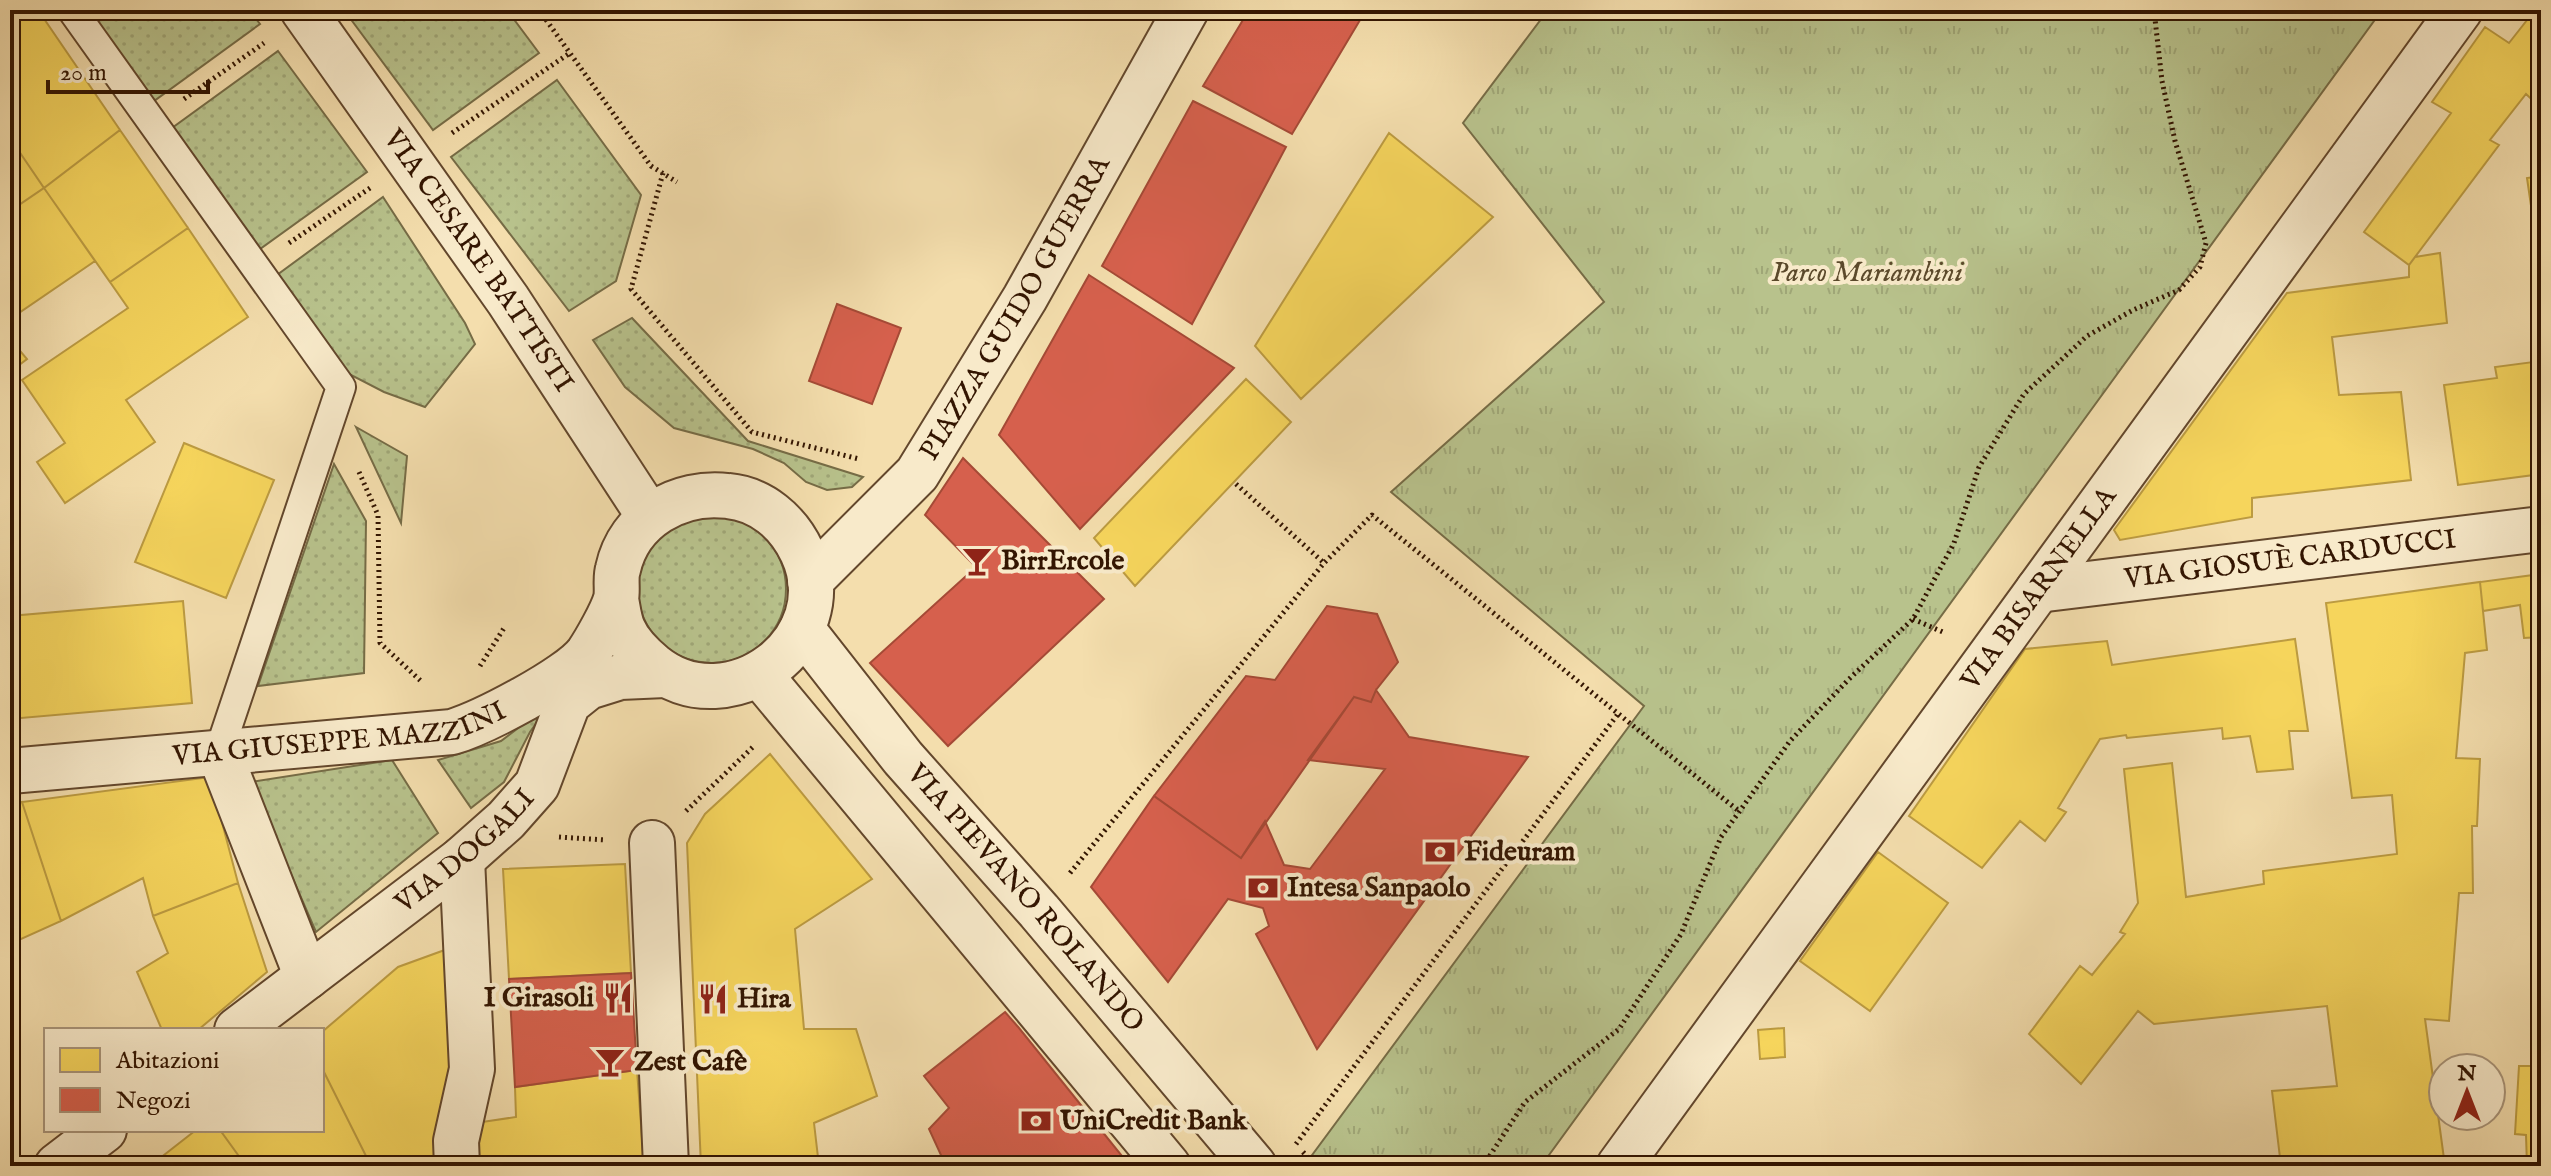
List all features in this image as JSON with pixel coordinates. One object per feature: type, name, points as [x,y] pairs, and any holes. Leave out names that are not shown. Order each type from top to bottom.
[{"type":"street","name":"PIAZZA GUIDO GUERRA","points":[[810,581],[917,474],[1039,274],[1186,10]]},
{"type":"street","name":"VIA BISARNELLA","points":[[1619,1166],[2460,10]]},
{"type":"street","name":"VIA CESARE BATTISTI","points":[[304,12],[508,300],[649,516]]},
{"type":"street","points":[[707,493],[738,497],[767,509],[788,529],[803,554],[810,581],[810,597],[802,629],[779,661],[760,675],[729,686],[696,686],[665,675],[641,655],[623,629],[616,599],[618,569],[629,540],[649,516],[676,500],[707,493]]},
{"type":"street","name":"VIA GIOSUÈ CARDUCCI","points":[[2038,590],[2541,529]]},
{"type":"street","name":"VIA GIUSEPPE MAZZINI","points":[[10,771],[452,732],[484,721],[554,680],[587,655],[616,599]]},
{"type":"street","name":"VIA PIEVANO ROLANDO","points":[[802,629],[903,758],[1039,911],[1254,1166]]},
{"type":"street","name":"VIA DOGALI","points":[[240,1028],[462,859],[506,820],[537,785],[568,703],[588,687],[620,677],[665,675]]},
{"type":"street","name":"VIA PIEVANO ROLANDO","points":[[760,675],[1168,1166]]},
{"type":"street","points":[[219,752],[307,977]]},
{"type":"street","points":[[652,843],[666,1166]]},
{"type":"street","points":[[457,1166],[456,1141],[472,1069],[462,859]]},
{"type":"street","points":[[57,1166],[101,1132]]},
{"type":"lane","points":[[72,10],[341,387],[219,752]]},
{"type":"path","points":[[539,10],[651,166],[677,182]]},
{"type":"path","points":[[1483,1166],[1525,1102],[1619,1029],[1681,934],[1721,837],[1790,741],[1849,679],[1913,619],[1954,543],[1979,467],[2024,394],[2087,336],[2133,310],[2179,290],[2200,267],[2206,243],[2175,141],[2162,81],[2156,10]]},
{"type":"path","points":[[152,122],[304,12]]},
{"type":"path","points":[[1236,484],[1324,563]]},
{"type":"path","points":[[1039,911],[1324,563],[1372,515],[1740,812]]},
{"type":"path","points":[[1296,1145],[1618,714]]},
{"type":"green space","points":[[87,10],[249,10],[260,24],[154,101]]},
{"type":"green space","points":[[344,10],[507,10],[539,53],[433,130]]},
{"type":"green space","name":"Parco Mariambini","points":[[1548,10],[2382,10],[1541,1166],[1304,1166],[1644,706],[1391,492],[1604,302],[1463,123]]},
{"type":"green space","points":[[278,51],[367,172],[260,249],[172,128]]},
{"type":"green space","points":[[557,80],[641,195],[616,281],[569,311],[451,157]]},
{"type":"green space","points":[[383,197],[465,323],[475,344],[425,407],[384,392],[349,374],[277,275]]},
{"type":"green space","points":[[632,318],[748,441],[863,477],[852,487],[827,490],[806,482],[784,463],[753,449],[674,428],[625,387],[593,340]]},
{"type":"green space","points":[[356,427],[407,456],[401,523]]},
{"type":"green space","points":[[334,464],[366,521],[364,673],[258,686]]},
{"type":"green space","points":[[712,515],[740,521],[764,537],[780,561],[786,589],[780,617],[764,641],[740,657],[712,663],[684,657],[660,641],[644,617],[638,589],[644,561],[660,537],[684,521]]},
{"type":"green space","points":[[550,704],[530,732],[504,782],[471,808],[438,760],[501,741]]},
{"type":"green space","points":[[392,760],[438,833],[316,932],[251,782]]},
{"type":"building: Abitazioni","points":[[10,10],[38,10],[120,130],[44,188],[10,138]]},
{"type":"building: Abitazioni","points":[[2535,10],[2541,10],[2541,108],[2526,94],[2490,140],[2499,145],[2409,265],[2364,232],[2451,113],[2432,102],[2485,27],[2509,43]]},
{"type":"building: Abitazioni","points":[[120,130],[188,228],[110,282],[44,188]]},
{"type":"building: Abitazioni","points":[[1389,133],[1493,217],[1301,399],[1255,346]]},
{"type":"building: Abitazioni","points":[[10,138],[44,188],[10,211]]},
{"type":"building: Abitazioni","points":[[2541,176],[2541,275],[2527,178]]},
{"type":"building: Abitazioni","points":[[44,188],[95,261],[10,319],[10,211]]},
{"type":"building: Abitazioni","points":[[188,228],[248,317],[126,400],[155,442],[65,503],[37,462],[65,443],[22,380],[128,308],[110,282]]},
{"type":"building: Abitazioni","points":[[2440,253],[2447,323],[2332,337],[2339,395],[2401,392],[2411,480],[2252,498],[2252,517],[2120,540],[2114,530],[2287,293],[2409,277],[2409,265],[2415,257]]},
{"type":"building: Abitazioni","points":[[10,339],[27,359],[10,372]]},
{"type":"building: Abitazioni","points":[[2533,362],[2541,422],[2541,474],[2458,485],[2444,385],[2497,378],[2495,367]]},
{"type":"building: Abitazioni","points":[[1246,379],[1291,422],[1135,586],[1094,538]]},
{"type":"building: Abitazioni","points":[[184,443],[274,480],[226,598],[135,562]]},
{"type":"building: Abitazioni","points":[[2541,574],[2541,637],[2524,638],[2520,605],[2483,611],[2480,582]]},
{"type":"building: Abitazioni","points":[[2480,582],[2487,650],[2465,653],[2456,758],[2480,759],[2477,826],[2472,826],[2473,893],[2459,893],[2449,1021],[2425,1019],[2429,1052],[2427,1052],[2427,1132],[2440,1132],[2445,1166],[2281,1166],[2272,1091],[2337,1086],[2327,1006],[2154,1024],[2138,1011],[2081,1084],[2029,1034],[2080,966],[2092,975],[2125,934],[2120,932],[2138,903],[2124,769],[2172,763],[2186,897],[2264,884],[2263,871],[2397,854],[2392,795],[2352,798],[2326,603]]},
{"type":"building: Abitazioni","points":[[183,601],[192,703],[10,719],[10,616]]},
{"type":"building: Abitazioni","points":[[2295,639],[2308,731],[2289,731],[2293,769],[2257,772],[2250,736],[2223,739],[2222,728],[2100,739],[2058,808],[2066,812],[2045,841],[2020,821],[1982,868],[1909,816],[2025,649],[2107,641],[2112,665]]},
{"type":"building: Abitazioni","points":[[770,754],[872,879],[795,929],[804,1029],[856,1029],[877,1096],[814,1123],[819,1166],[701,1166],[687,843],[705,814]]},
{"type":"building: Abitazioni","points":[[210,777],[238,883],[153,916],[143,878],[61,921],[22,802]]},
{"type":"building: Abitazioni","points":[[22,802],[61,921],[10,944],[10,804]]},
{"type":"building: Abitazioni","points":[[1878,852],[1948,903],[1870,1011],[1800,961]]},
{"type":"building: Abitazioni","points":[[625,864],[631,973],[509,979],[503,869]]},
{"type":"building: Abitazioni","points":[[238,883],[267,972],[200,1028],[161,1028],[137,972],[168,953],[153,916]]},
{"type":"building: Abitazioni","points":[[453,947],[461,1063],[433,1166],[371,1166],[324,1072],[324,1030],[398,967]]},
{"type":"building: Abitazioni","points":[[1784,1028],[1785,1057],[1760,1059],[1758,1030]]},
{"type":"building: Abitazioni","points":[[2519,1066],[2541,1066],[2541,1166],[2527,1166],[2526,1135],[2515,1134]]},
{"type":"building: Abitazioni","points":[[637,1070],[644,1166],[475,1166],[475,1123],[516,1117],[515,1087]]},
{"type":"building: Abitazioni","points":[[324,1072],[371,1166],[246,1166],[221,1132],[324,1132]]},
{"type":"building: Abitazioni","points":[[10,1103],[20,1158],[10,1165]]},
{"type":"building: Abitazioni","points":[[193,1132],[221,1132],[246,1166],[150,1166]]},
{"type":"building: Negozi","points":[[1249,10],[1366,10],[1292,134],[1203,86]]},
{"type":"building: Negozi","points":[[1193,101],[1286,147],[1192,324],[1102,266]]},
{"type":"building: Negozi","points":[[1089,275],[1234,368],[1080,529],[999,435]]},
{"type":"building: Negozi","points":[[837,304],[901,328],[872,404],[809,381]]},
{"type":"building: Negozi","points":[[963,458],[1104,599],[948,746],[870,663],[976,567],[925,515]]},
{"type":"building: Negozi","points":[[1327,606],[1377,614],[1398,662],[1376,690],[1371,702],[1354,697],[1241,858],[1154,796],[1246,676],[1275,680]]},
{"type":"building: Negozi","points":[[1376,690],[1409,737],[1528,757],[1317,1049],[1256,934],[1269,926],[1263,908],[1228,899],[1168,982],[1091,887],[1154,796],[1241,858],[1265,821],[1284,865],[1310,869],[1385,769],[1308,760],[1354,697],[1371,702]]},
{"type":"building: Negozi","points":[[631,973],[637,1070],[515,1087],[509,979]]},
{"type":"building: Negozi","points":[[1005,1012],[1130,1166],[946,1166],[929,1129],[949,1108],[924,1076]]},
{"type":"place","name":"BirrErcole","points":[[977,561]]},
{"type":"place","name":"Fideuram","points":[[1440,852]]},
{"type":"place","name":"Intesa Sanpaolo","points":[[1263,888]]},
{"type":"place","name":"I Girasoli","points":[[618,998]]},
{"type":"place","name":"Hira","points":[[713,999]]},
{"type":"place","name":"Zest Cafè","points":[[610,1062]]},
{"type":"place","name":"UniCredit Bank","points":[[1036,1121]]}]
